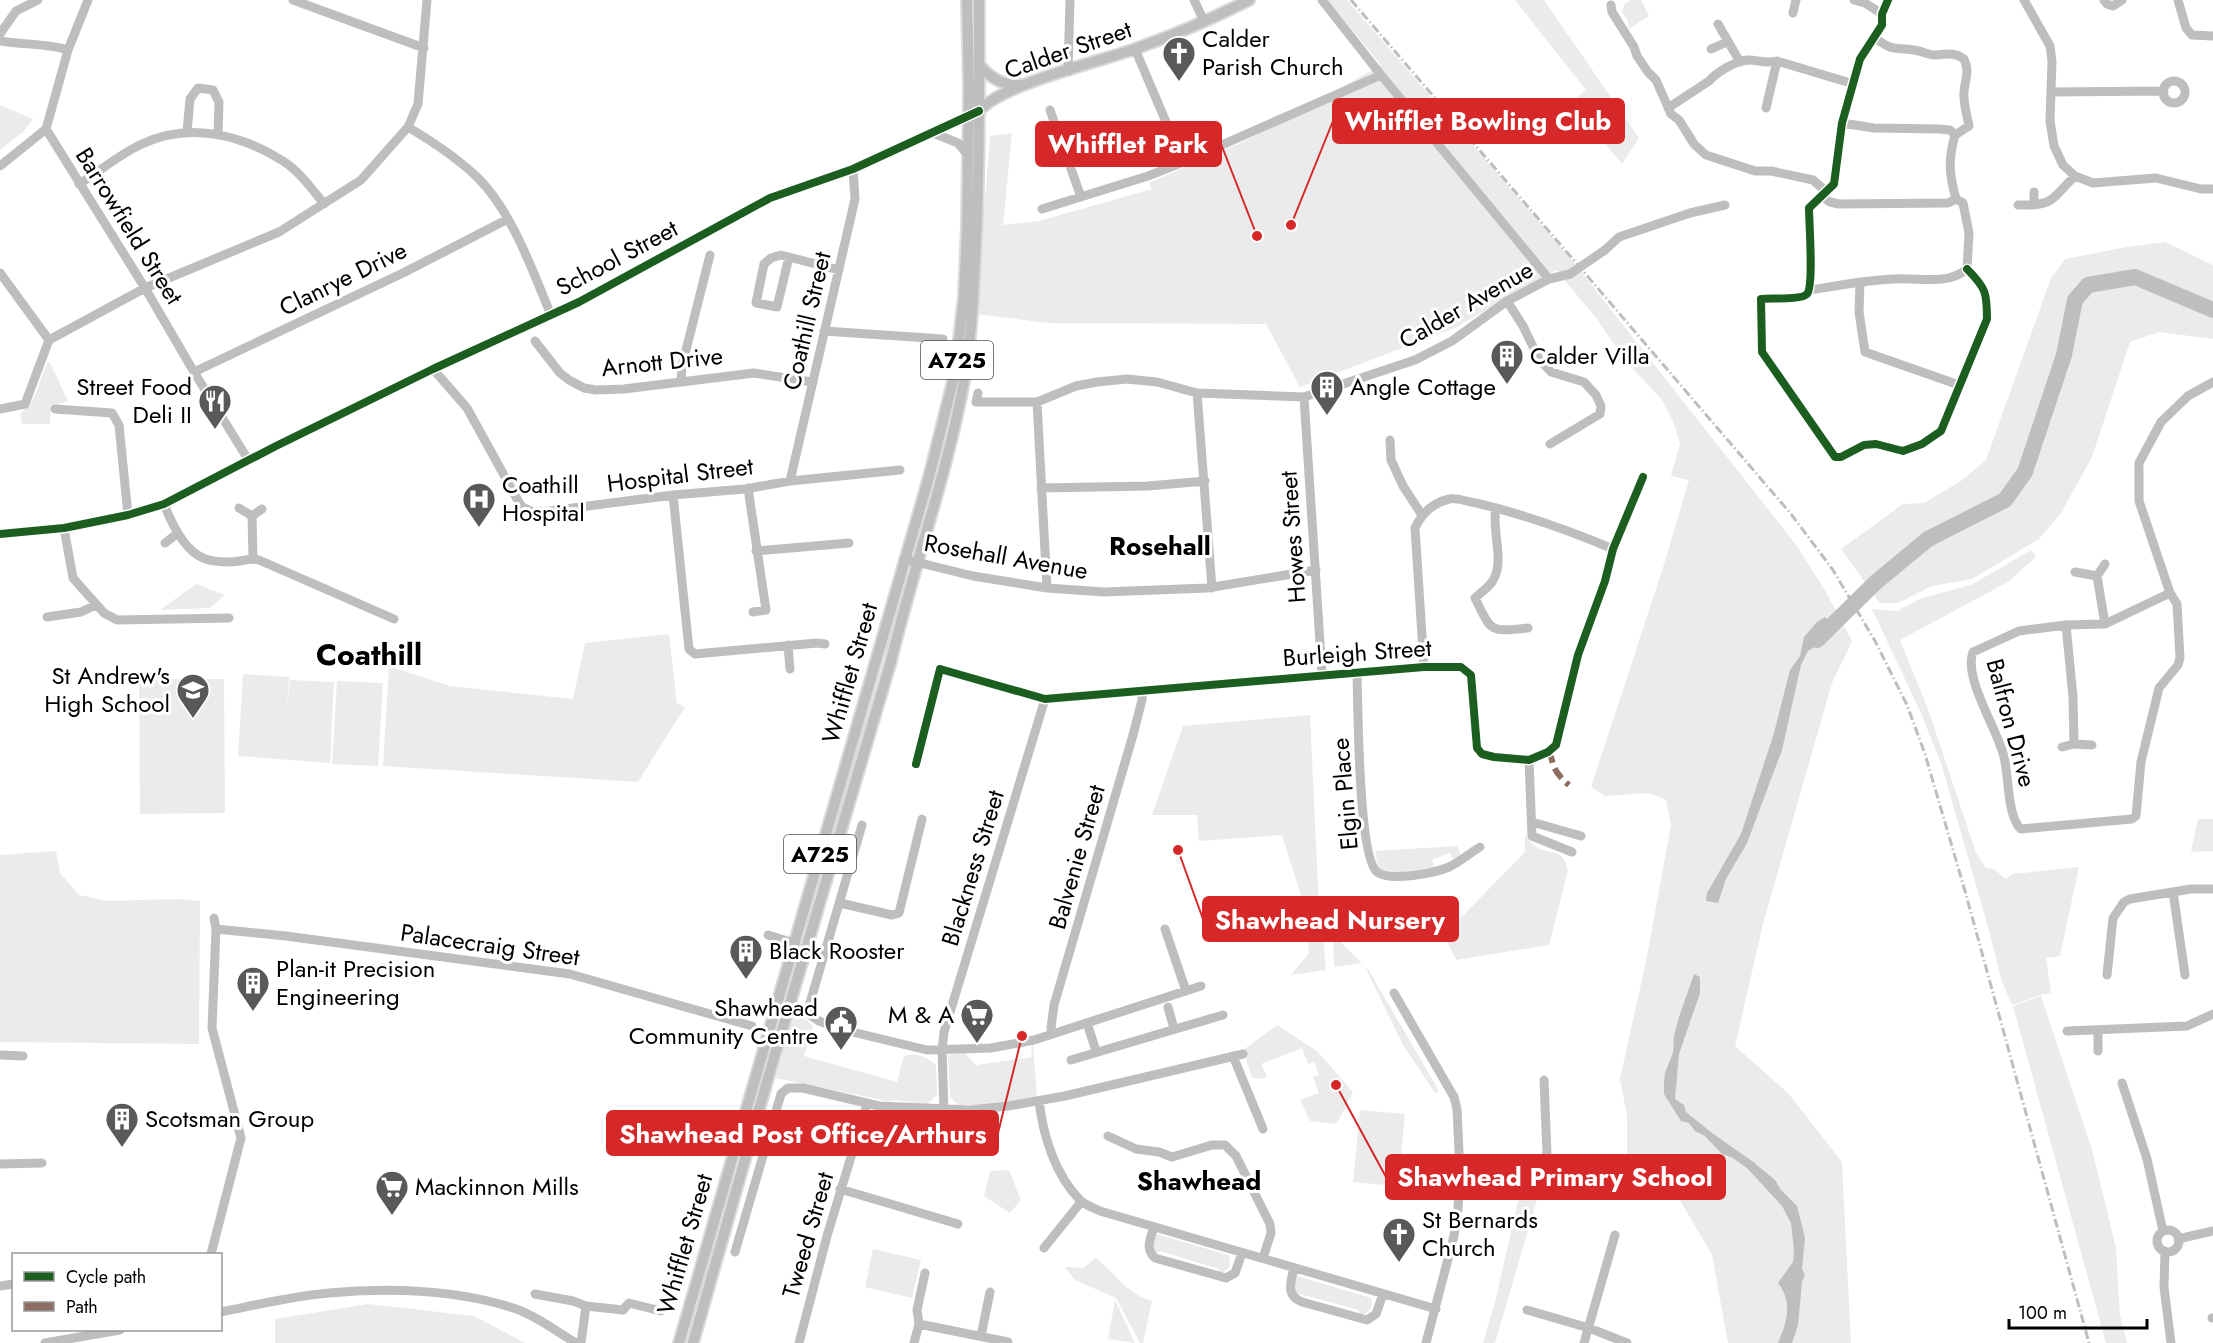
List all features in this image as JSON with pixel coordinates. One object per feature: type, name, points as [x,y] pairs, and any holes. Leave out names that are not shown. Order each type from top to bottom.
[{"type":"main road","name":"Whifflet Street","points":[[693,1343],[950,450],[970,342],[977,228],[974,113],[967,0]]},
{"type":"main road","name":"Whifflet Street","points":[[679,1343],[936,451],[955,373],[964,296],[968,155],[980,66],[980,0]]},
{"type":"main road","name":"Calder Street","points":[[974,113],[985,104],[1025,84],[1134,49],[1249,0]]},
{"type":"main road","points":[[980,66],[996,81],[1013,85],[1025,84]]},
{"type":"street","points":[[0,34],[16,11],[38,0]]},
{"type":"street","points":[[0,166],[46,129],[68,50],[88,0]]},
{"type":"street","points":[[293,0],[424,48]]},
{"type":"street","points":[[0,409],[25,404],[49,340],[145,288],[279,232],[361,180],[408,127],[418,104],[427,0]]},
{"type":"street","points":[[1068,71],[1070,0]]},
{"type":"street","points":[[1194,0],[1204,21]]},
{"type":"street","points":[[1322,0],[1549,279]]},
{"type":"street","points":[[1793,13],[1796,0]]},
{"type":"street","points":[[1854,0],[1865,3],[1882,14]]},
{"type":"street","points":[[1888,0],[1882,14],[1882,25],[1860,60],[1842,123],[1834,184],[1809,208],[1812,257],[1807,295],[1800,298],[1761,299],[1762,352],[1835,457],[1841,457],[1864,445],[1876,444],[1903,451],[1922,444],[1941,431],[1988,319],[1987,299],[1982,285],[1967,269]]},
{"type":"street","points":[[2024,0],[2050,46],[2052,61],[2050,121],[2054,146],[2063,165],[2075,176],[2093,183],[2156,178],[2201,189],[2213,189]]},
{"type":"street","points":[[2104,0],[2107,4],[2114,6],[2122,0]]},
{"type":"street","points":[[2178,0],[2186,28],[2192,35],[2213,36]]},
{"type":"street","points":[[1609,2],[1612,12],[1634,47],[1636,56],[1656,80],[1668,108],[1679,120],[1694,144],[1706,155],[1755,171],[1771,171],[1813,180],[1830,202],[1839,204],[1947,203],[1956,199]]},
{"type":"street","points":[[1718,24],[1740,62]]},
{"type":"street","points":[[1809,290],[1896,278],[1931,281],[1962,274],[1967,269],[1970,233],[1963,203],[1956,199],[1949,168],[1949,155],[1955,135],[1969,126],[1964,91],[1968,67],[1964,59],[1951,53],[1930,55],[1917,50],[1897,50],[1875,38]]},
{"type":"street","points":[[0,41],[56,46],[68,50]]},
{"type":"street","points":[[1711,49],[1727,42]]},
{"type":"street","points":[[1134,49],[1183,162]]},
{"type":"street","points":[[1668,108],[1714,76],[1748,60],[1767,64],[1777,62],[1854,84]]},
{"type":"street","points":[[1766,108],[1777,62]]},
{"type":"street","points":[[1042,209],[1183,162],[1381,75]]},
{"type":"street","points":[[187,132],[190,99],[198,88],[205,88],[213,90],[219,102],[219,134]]},
{"type":"street","points":[[2051,92],[2164,91]]},
{"type":"street","points":[[1050,110],[1081,197]]},
{"type":"street","name":"School Street","points":[[0,534],[64,528],[128,515],[164,504],[433,369],[579,302],[770,198],[853,169],[974,113]]},
{"type":"street","points":[[1842,123],[1874,128],[1950,130],[1955,135]]},
{"type":"street","points":[[408,127],[439,146],[481,180],[508,219],[520,242],[551,315]]},
{"type":"street","name":"Barrowfield Street","points":[[46,129],[249,461]]},
{"type":"street","points":[[79,184],[141,144],[172,134],[187,132],[219,134],[254,146],[284,162],[307,183],[324,204]]},
{"type":"street","points":[[933,133],[958,143],[968,155]]},
{"type":"street","name":"Coathill Street","points":[[790,481],[855,199],[853,169]]},
{"type":"street","points":[[2018,205],[2034,205],[2051,201],[2075,176]]},
{"type":"street","points":[[2034,192],[2034,205]]},
{"type":"street","name":"Calder Avenue","points":[[978,393],[976,402],[1037,402],[1076,386],[1110,380],[1143,380],[1197,393],[1304,397],[1415,360],[1452,341],[1507,301],[1549,279],[1570,274],[1605,250],[1619,237],[1690,213],[1725,206]]},
{"type":"street","name":"Clanrye Drive","points":[[194,372],[403,273],[508,219]]},
{"type":"street","points":[[681,382],[682,366],[710,255]]},
{"type":"street","points":[[789,257],[777,308],[756,303],[765,264],[775,256],[789,257],[840,270]]},
{"type":"street","points":[[1,275],[49,340]]},
{"type":"street","points":[[1860,282],[1859,312],[1865,352],[1959,385]]},
{"type":"street","points":[[1507,301],[1523,326],[1539,359],[1551,372],[1584,382],[1596,395],[1601,406],[1600,414],[1550,444]]},
{"type":"street","points":[[824,331],[943,339],[942,348]]},
{"type":"street","name":"Arnott Drive","points":[[536,341],[560,373],[584,387],[596,390],[624,389],[754,373],[812,382]]},
{"type":"street","name":"Hospital Street","points":[[433,369],[467,408],[521,506],[534,513],[790,481],[900,470]]},
{"type":"street","points":[[2170,592],[2139,501],[2139,463],[2161,422],[2188,396],[2213,382]]},
{"type":"street","points":[[1197,393],[1212,588]]},
{"type":"street","name":"Howes Street","points":[[1304,397],[1322,674]]},
{"type":"street","points":[[1037,402],[1047,588]]},
{"type":"street","points":[[55,409],[112,413],[119,425],[128,515]]},
{"type":"street","points":[[1390,440],[1390,460],[1403,486],[1422,515]]},
{"type":"street","points":[[1572,852],[1532,836],[1529,760],[1548,752],[1556,745],[1578,655],[1605,581],[1613,549],[1643,477]]},
{"type":"street","points":[[1041,488],[1148,486],[1205,482]]},
{"type":"street","points":[[748,488],[766,610],[753,612]]},
{"type":"street","points":[[673,495],[689,649],[695,654],[788,645],[825,644]]},
{"type":"street","points":[[1424,667],[1415,528],[1422,515],[1430,507],[1451,498],[1496,508],[1535,519],[1613,549]]},
{"type":"street","points":[[164,504],[178,533],[197,555],[235,562],[253,558],[394,619]]},
{"type":"street","points":[[239,508],[252,516]]},
{"type":"street","points":[[1496,508],[1494,516],[1498,570],[1492,583],[1475,598],[1490,627],[1498,631],[1528,628]]},
{"type":"street","points":[[252,516],[262,509]]},
{"type":"street","points":[[252,516],[253,558]]},
{"type":"street","points":[[64,528],[74,578],[104,613],[117,620],[229,618]]},
{"type":"street","points":[[165,543],[178,533]]},
{"type":"street","points":[[756,551],[849,543]]},
{"type":"street","name":"Rosehall Avenue","points":[[904,559],[973,576],[1047,588],[1104,592],[1212,588],[1316,570]]},
{"type":"street","points":[[2105,624],[2097,576],[2106,564]]},
{"type":"street","points":[[2075,572],[2097,576]]},
{"type":"street","name":"Balfron Drive","points":[[2170,592],[2177,604],[2180,658],[2178,665],[2159,688],[2141,762],[2136,816],[2132,819],[2021,829],[2014,819],[2004,757],[1977,689],[1971,658],[1973,651],[2019,631],[2066,625],[2105,624],[2170,592]]},
{"type":"street","points":[[47,617],[81,612],[96,605]]},
{"type":"street","points":[[2066,625],[2072,687],[2074,744]]},
{"type":"street","points":[[788,645],[790,669]]},
{"type":"street","name":"Burleigh Street","points":[[916,764],[940,669],[1045,699],[1322,674],[1424,667],[1461,667],[1471,675],[1478,748],[1482,754],[1529,760]]},
{"type":"street","name":"Elgin Place","points":[[1357,672],[1363,817],[1366,846],[1377,872],[1397,877],[1448,867],[1480,847]]},
{"type":"street","name":"Balvenie Street","points":[[1052,1034],[1054,1005],[1133,735],[1142,700],[1142,690]]},
{"type":"street","name":"Blackness Street","points":[[944,1110],[942,1050],[944,1032],[1045,699]]},
{"type":"street","points":[[2062,747],[2074,744],[2092,745]]},
{"type":"street","points":[[840,903],[892,915],[899,914],[922,819]]},
{"type":"street","points":[[1532,822],[1581,836]]},
{"type":"street","points":[[862,825],[807,1013],[819,1021],[844,1030],[927,1050],[1001,1047],[1052,1034],[1202,986]]},
{"type":"street","points":[[2105,971],[2113,918],[2124,902],[2173,892],[2213,889]]},
{"type":"street","points":[[2173,892],[2185,975]]},
{"type":"street","points":[[212,1253],[241,1138],[212,1028],[216,929],[214,918]]},
{"type":"street","name":"Palacecraig Street","points":[[216,929],[286,936],[570,974],[752,1026]]},
{"type":"street","points":[[1165,929],[1186,991]]},
{"type":"street","points":[[768,935],[794,943]]},
{"type":"street","points":[[1394,993],[1455,1097],[1457,1109],[1460,1173],[1458,1209],[1454,1236],[1426,1343]]},
{"type":"street","points":[[1168,1006],[1174,1029]]},
{"type":"street","points":[[2067,1031],[2187,1026],[2213,1014]]},
{"type":"street","points":[[1071,1060],[1223,1015]]},
{"type":"street","points":[[1087,1023],[1096,1051]]},
{"type":"street","points":[[2098,1031],[2098,1051]]},
{"type":"street","points":[[0,1055],[23,1056]]},
{"type":"street","points":[[735,1252],[782,1094],[788,1088],[795,1087],[867,1104],[944,1110],[998,1107],[1039,1101],[1238,1055],[1263,1129]]},
{"type":"street","points":[[1460,1173],[1538,1166],[1547,1154],[1544,1080]]},
{"type":"street","points":[[2122,1083],[2147,1159],[2163,1231]]},
{"type":"street","points":[[1252,1101],[1263,1097]]},
{"type":"street","points":[[1039,1101],[1044,1127],[1057,1165],[1081,1202],[1101,1211],[1154,1227],[1436,1309]]},
{"type":"street","name":"Tweed Street","points":[[799,1343],[840,1189],[867,1104]]},
{"type":"street","points":[[1108,1136],[1136,1149],[1159,1152],[1172,1157],[1212,1145],[1225,1145],[1236,1156],[1270,1224],[1271,1233],[1263,1258]]},
{"type":"street","points":[[0,1164],[42,1163]]},
{"type":"street","points":[[840,1189],[958,1224]]},
{"type":"street","points":[[1044,1248],[1081,1202]]},
{"type":"street","points":[[1154,1227],[1148,1247],[1150,1254],[1155,1258],[1226,1278],[1234,1273],[1242,1253]]},
{"type":"street","points":[[2163,1231],[2173,1231],[2178,1239],[2175,1248],[2165,1251],[2157,1242],[2158,1235],[2163,1231]]},
{"type":"street","points":[[2178,1239],[2213,1231]]},
{"type":"street","points":[[1584,1343],[1616,1235]]},
{"type":"street","points":[[2165,1251],[2164,1287],[2171,1343]]},
{"type":"street","points":[[1294,1268],[1290,1291],[1295,1299],[1302,1302],[1367,1320],[1376,1314],[1383,1294]]},
{"type":"street","points":[[914,1343],[919,1324],[917,1310],[925,1273]]},
{"type":"street","points":[[222,1312],[328,1293],[394,1291],[432,1294],[478,1299],[518,1310],[576,1343]]},
{"type":"street","points":[[981,1336],[990,1292]]},
{"type":"street","points":[[535,1293],[586,1306],[623,1310],[629,1303],[661,1311]]},
{"type":"street","points":[[581,1343],[586,1306]]},
{"type":"street","points":[[1527,1310],[1589,1328],[1627,1343]]},
{"type":"street","points":[[919,1324],[1008,1342]]},
{"type":"street","points":[[45,1343],[109,1331]]},
{"type":"shaded area","points":[[1327,0],[1347,0],[1568,255],[1797,546],[1826,592],[1852,641],[1832,683],[1763,924],[1735,1046],[1788,1093],[1842,1162],[1851,1343],[1728,1343],[1712,1255],[1660,1166],[1627,1161],[1627,1116],[1620,1079],[1646,961],[1671,825],[1666,800],[1649,793],[1605,796],[1591,787],[1662,571],[1689,480],[1671,476],[1680,443],[1673,421],[1662,400],[1625,360],[1596,318],[1556,270],[1455,328],[1300,387],[1266,324],[1048,323],[976,314],[990,136],[1012,133],[1003,225],[1039,221],[1152,189],[1149,183],[1253,137],[1381,65]]},
{"type":"shaded area","points":[[1515,0],[1544,0],[1639,138],[1622,164],[1571,102],[1586,90]]},
{"type":"shaded area","points":[[1631,0],[1641,0],[1649,16],[1629,29],[1628,21],[1622,12],[1625,3]]},
{"type":"shaded area","points":[[0,105],[33,119],[23,132],[0,150]]},
{"type":"shaded area","points":[[2165,242],[2213,265],[2213,339],[2159,332],[2130,342],[2092,457],[2061,513],[2039,539],[1972,579],[1932,586],[1898,603],[1880,603],[1841,549],[1903,504],[1924,503],[1961,481],[1986,460],[2051,278],[2065,259]]},
{"type":"shaded area","points":[[48,362],[68,401],[51,406],[50,424],[22,424],[20,413],[31,403]]},
{"type":"shaded area","points":[[2031,550],[2036,557],[2008,582],[1900,640],[1928,709],[1976,853],[1986,868],[1994,869],[2006,879],[2013,874],[2079,867],[2060,956],[2046,958],[2051,993],[2012,1005],[2001,979],[1941,763],[1920,711],[1872,609],[1897,611],[1922,598],[1971,585]]},
{"type":"shaded area","points":[[196,584],[225,595],[210,608],[160,610]]},
{"type":"shaded area","points":[[1825,617],[1834,627],[1821,643],[1808,651],[1801,665],[1782,750],[1747,843],[1726,879],[1718,903],[1706,901],[1707,893],[1741,834],[1774,733],[1790,670],[1800,656],[1804,637],[1817,622]]},
{"type":"shaded area","points":[[669,634],[677,703],[685,707],[638,782],[383,766],[389,666],[450,686],[573,699],[585,643]]},
{"type":"shaded area","points":[[243,674],[289,677],[287,710],[290,680],[334,682],[330,763],[238,756]]},
{"type":"shaded area","points":[[139,679],[224,679],[225,813],[140,814]]},
{"type":"shaded area","points":[[337,681],[383,683],[378,766],[332,764]]},
{"type":"shaded area","points":[[1310,715],[1318,886],[1326,970],[1291,975],[1309,953],[1302,899],[1282,835],[1199,841],[1197,815],[1152,815],[1183,726]]},
{"type":"shaded area","points":[[2198,819],[2213,819],[2213,851],[2191,852]]},
{"type":"shaded area","points":[[1525,834],[1535,846],[1560,855],[1568,871],[1549,945],[1456,960],[1444,935],[1525,852]]},
{"type":"shaded area","points":[[1457,846],[1461,855],[1453,859],[1450,853],[1432,860],[1435,868],[1387,874],[1378,867],[1375,851]]},
{"type":"shaded area","points":[[56,851],[60,873],[79,895],[108,901],[179,899],[200,901],[199,1044],[0,1042],[0,855]]},
{"type":"shaded area","points":[[1333,935],[1362,963],[1334,967]]},
{"type":"shaded area","points":[[1366,969],[1439,1091],[1435,1093],[1403,1045]]},
{"type":"shaded area","points":[[1694,974],[1700,977],[1700,993],[1679,1054],[1675,1099],[1684,1105],[1686,1112],[1775,1180],[1781,1190],[1797,1206],[1805,1238],[1802,1269],[1805,1275],[1802,1282],[1798,1325],[1792,1343],[1778,1343],[1784,1328],[1787,1305],[1783,1290],[1778,1283],[1793,1262],[1791,1223],[1782,1206],[1747,1168],[1733,1158],[1722,1154],[1689,1123],[1681,1121],[1664,1094],[1665,1073],[1673,1053],[1674,1036]]},
{"type":"shaded area","points":[[2041,996],[2093,1153],[2116,1248],[2120,1315],[2127,1343],[2106,1343],[2013,1006]]},
{"type":"shaded area","points":[[793,1015],[802,1016],[813,1026],[804,1056],[897,1082],[904,1056],[921,1056],[936,1065],[937,1095],[927,1104],[886,1101],[776,1078]]},
{"type":"shaded area","points":[[1277,1025],[1317,1051],[1353,1092],[1337,1123],[1310,1121],[1300,1100],[1319,1093],[1313,1077],[1319,1075],[1314,1062],[1308,1064],[1302,1048],[1261,1064],[1267,1077],[1252,1078],[1243,1050]]},
{"type":"shaded area","points":[[1033,1045],[1037,1098],[979,1105],[958,1105],[950,1097],[948,1055],[965,1053],[976,1065],[1032,1057],[1031,1046]]},
{"type":"shaded area","points":[[1360,1110],[1405,1114],[1398,1186],[1353,1182]]},
{"type":"shaded area","points":[[1009,1170],[1021,1200],[1010,1213],[984,1196],[990,1171]]},
{"type":"shaded area","points":[[1541,1186],[1495,1343],[1483,1343],[1496,1298],[1521,1188]]},
{"type":"shaded area","points":[[1157,1234],[1228,1255],[1229,1268],[1220,1274],[1219,1269],[1160,1251],[1156,1254],[1151,1252],[1153,1239]]},
{"type":"shaded area","points":[[873,1249],[921,1260],[912,1298],[865,1287]]},
{"type":"shaded area","points":[[1096,1258],[1134,1293],[1152,1301],[1143,1343],[1140,1343],[1116,1298],[1075,1280],[1065,1267],[1083,1268]]},
{"type":"shaded area","points":[[1297,1276],[1371,1298],[1371,1307],[1360,1316],[1359,1310],[1300,1294],[1297,1297],[1291,1281]]},
{"type":"shaded area","points":[[1115,1300],[1135,1343],[1108,1339]]},
{"type":"shaded area","points":[[368,1304],[474,1316],[525,1343],[275,1343],[275,1319]]},
{"type":"waterway","points":[[1817,640],[1876,582],[1928,539],[2005,500],[2025,472],[2064,355],[2075,300],[2088,285],[2135,277],[2213,310]]},
{"type":"railway","points":[[1351,0],[1791,514],[1833,570],[1875,641],[1907,705],[1925,754],[2089,1343]]},
{"type":"marked path","points":[[1548,752],[1557,772],[1569,785]]},
{"type":"cycle path","points":[[1888,0],[1882,14],[1882,25],[1860,59],[1842,123],[1834,184],[1809,208],[1811,267],[1807,294],[1793,298],[1761,299],[1762,352],[1835,457],[1841,457],[1864,445],[1876,444],[1903,451],[1922,444],[1941,431],[1987,319],[1984,291],[1967,269]]},
{"type":"cycle path","points":[[0,534],[64,528],[128,515],[164,504],[433,369],[579,302],[770,198],[853,169],[979,111]]},
{"type":"cycle path","points":[[916,764],[940,669],[1045,699],[1424,667],[1461,667],[1471,675],[1477,748],[1482,754],[1494,757],[1529,760],[1548,752],[1556,745],[1578,655],[1605,581],[1613,549],[1643,477]]},
{"type":"place","name":"Calder Parish Church","points":[[1179,82]]},
{"type":"place","name":"Whifflet Bowling Club","points":[[1291,225]]},
{"type":"place","name":"Whifflet Park","points":[[1257,236]]},
{"type":"place","name":"Calder Villa","points":[[1507,385]]},
{"type":"place","name":"Angle Cottage","points":[[1327,416]]},
{"type":"place","name":"Street Food Deli II","points":[[215,430]]},
{"type":"place","name":"Coathill Hospital","points":[[479,528]]},
{"type":"place","name":"St Andrew's High School","points":[[193,719]]},
{"type":"place","name":"Shawhead Nursery","points":[[1178,850]]},
{"type":"place","name":"Black Rooster","points":[[746,980]]},
{"type":"place","name":"Plan-it Precision Engineering","points":[[253,1012]]},
{"type":"place","name":"Shawhead Post Office/Arthurs","points":[[1022,1036]]},
{"type":"place","name":"M & A","points":[[977,1044]]},
{"type":"place","name":"Shawhead Community Centre","points":[[841,1051]]},
{"type":"place","name":"Shawhead Primary School","points":[[1336,1085]]},
{"type":"place","name":"Scotsman Group","points":[[122,1148]]},
{"type":"place","name":"Mackinnon Mills","points":[[392,1216]]},
{"type":"place","name":"St Bernards Church","points":[[1399,1263]]},
{"type":"district","name":"Rosehall","points":[[1160,546]]},
{"type":"district","name":"Coathill","points":[[369,655]]},
{"type":"district","name":"Shawhead","points":[[1199,1181]]}]
